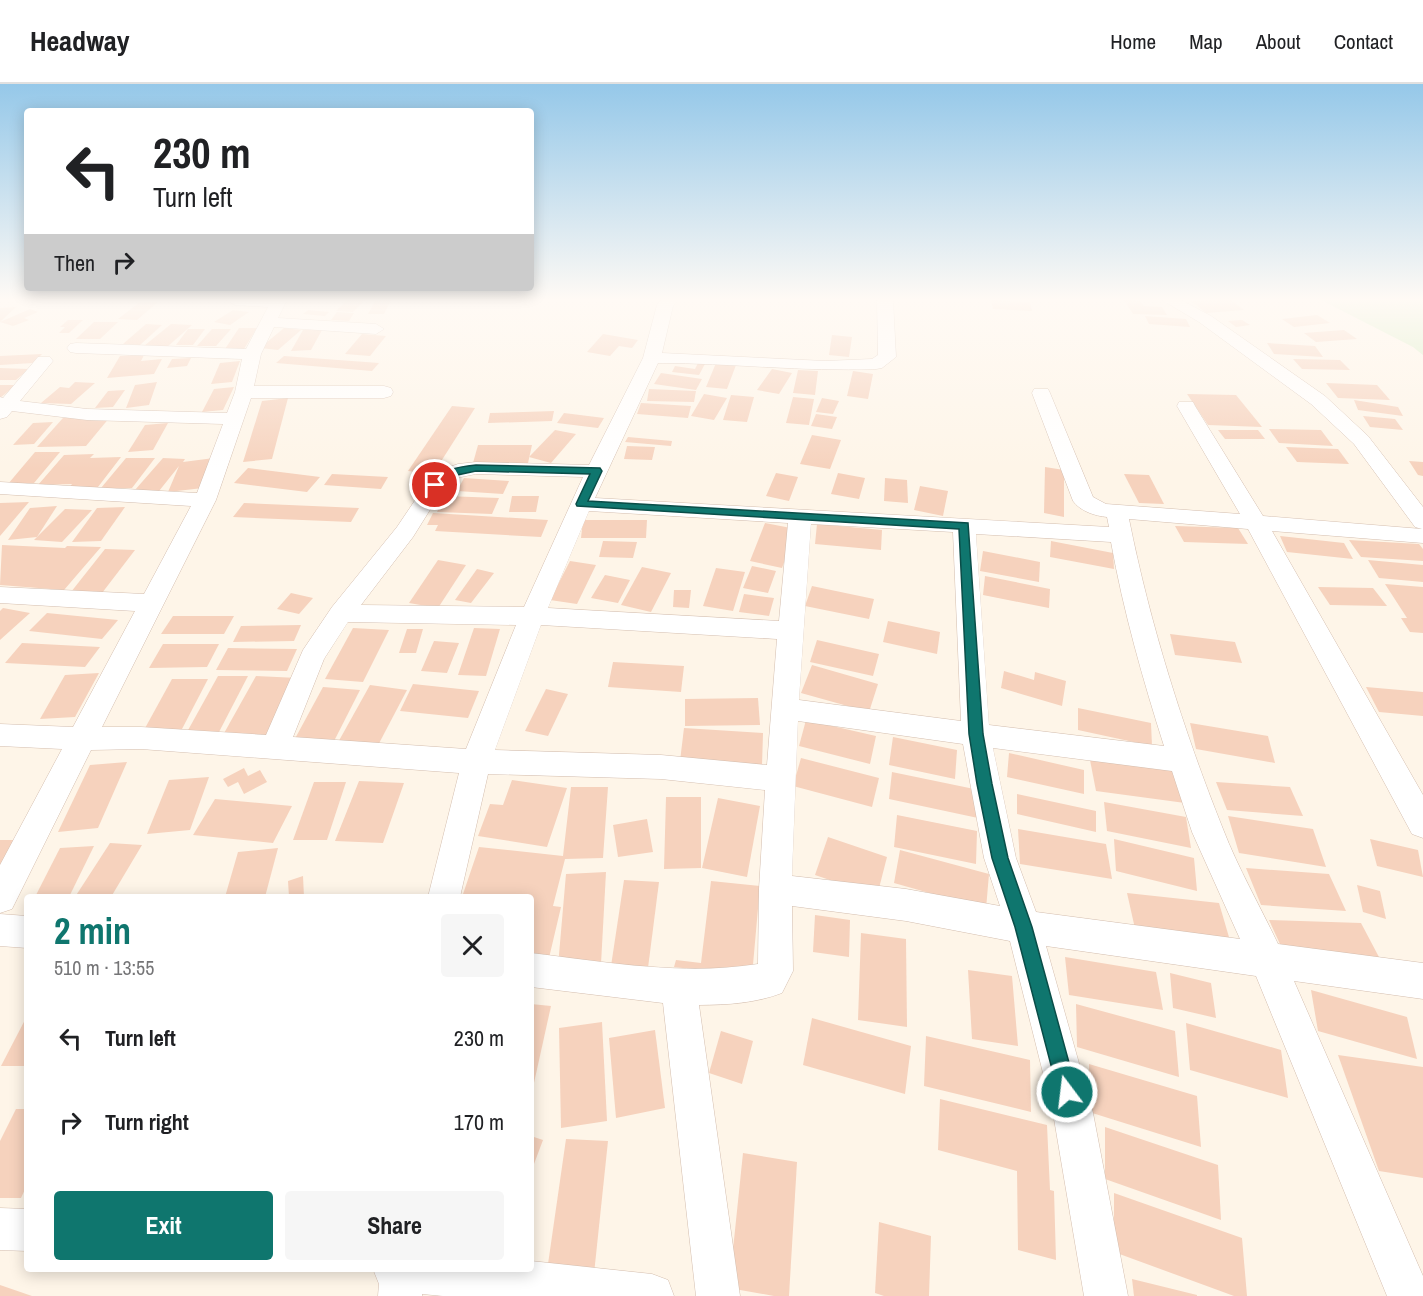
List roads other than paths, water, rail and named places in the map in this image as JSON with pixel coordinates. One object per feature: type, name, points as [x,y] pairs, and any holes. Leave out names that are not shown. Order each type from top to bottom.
[{"type":"street","points":[[0,898],[205,500],[244,392],[251,357]]},
{"type":"street","points":[[445,894],[476,762],[532,616],[596,471],[652,358],[696,358],[825,366],[876,364],[887,357]]},
{"type":"street","points":[[1257,357],[1318,400],[1361,440],[1423,522]]},
{"type":"street","points":[[2,407],[44,361]]},
{"type":"street","points":[[244,392],[384,392]]},
{"type":"street","points":[[1041,393],[1084,501],[1119,523],[1127,567],[1143,628],[1183,760],[1208,832],[1267,959],[1409,1296]]},
{"type":"street","points":[[1186,406],[1256,523],[1423,824]]},
{"type":"street","points":[[2,407],[90,414],[234,419]]},
{"type":"street","points":[[275,747],[312,657],[341,613],[405,532],[435,485],[445,475],[458,470],[476,468],[596,471]]},
{"type":"street","points":[[0,488],[205,500]]},
{"type":"street","points":[[581,504],[964,526],[1256,523],[1423,536]]},
{"type":"street","points":[[534,970],[679,987],[752,984],[769,980],[776,971],[775,889],[779,779],[800,517]]},
{"type":"street","points":[[964,526],[976,734],[1000,858],[1024,927],[1073,1113],[1106,1296]]},
{"type":"street","points":[[0,595],[151,603]]},
{"type":"street","points":[[341,613],[532,616],[791,632]]},
{"type":"street","points":[[785,708],[1183,760]]},
{"type":"street","points":[[0,735],[83,739],[141,738],[476,762],[661,767],[779,779]]},
{"type":"street","points":[[775,889],[906,905],[1024,927],[1423,981]]},
{"type":"street","points":[[0,930],[24,932]]},
{"type":"street","points":[[679,987],[718,1296]]},
{"type":"street","points":[[0,1228],[24,1230]]},
{"type":"street","points":[[400,1276],[652,1296]]}]
